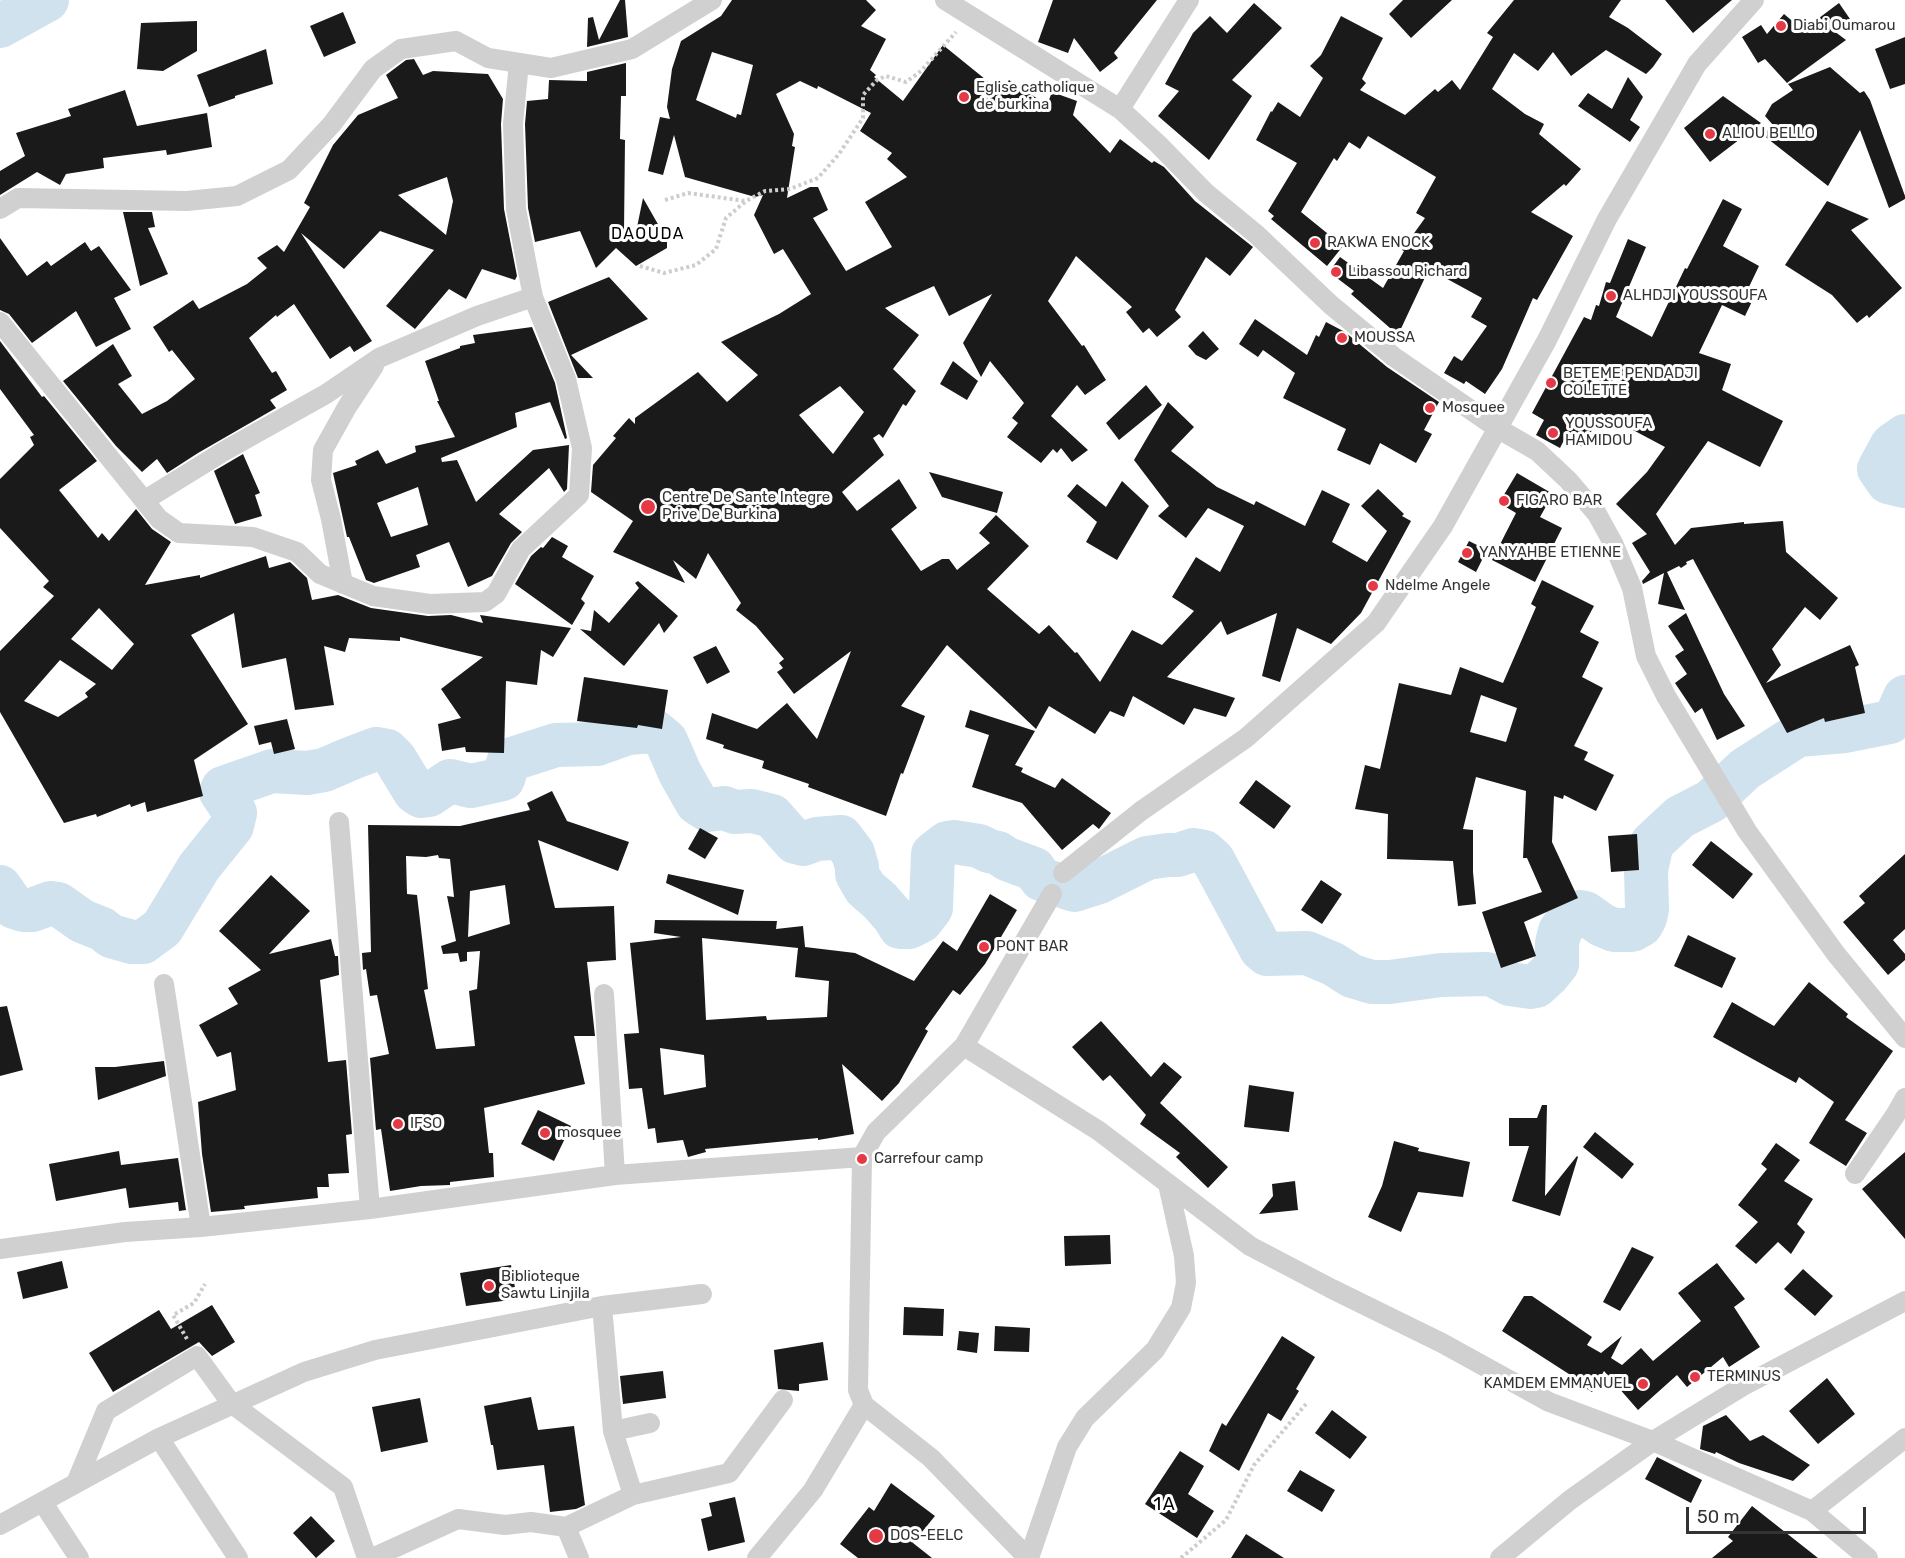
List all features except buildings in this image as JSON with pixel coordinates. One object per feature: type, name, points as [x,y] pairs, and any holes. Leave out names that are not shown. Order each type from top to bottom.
[{"type":"street","points":[[0,209],[18,198],[187,201],[237,196],[290,170],[332,124],[373,69],[400,49],[456,41],[488,58],[551,68],[632,49],[712,0]]},
{"type":"street","points":[[945,0],[1120,109],[1206,193],[1256,234],[1331,304],[1394,357],[1497,428],[1537,451],[1568,480],[1597,514],[1613,543],[1632,588],[1646,656],[1666,696],[1747,831],[1836,954],[1905,1038]]},
{"type":"street","points":[[1120,109],[1189,0]]},
{"type":"street","points":[[1064,873],[1141,811],[1246,738],[1376,623],[1443,526],[1547,340],[1607,219],[1698,64],[1754,0]]},
{"type":"street","points":[[0,322],[159,519],[179,533],[253,537],[297,552],[320,574],[373,596],[430,604],[485,602],[496,594],[521,549],[579,495],[582,448],[566,379],[533,297],[516,209],[513,124],[519,63]]},
{"type":"street","points":[[145,500],[226,450],[326,394],[379,358],[477,316],[533,297]]},
{"type":"street","points":[[343,584],[321,480],[323,450],[347,407],[379,358]]},
{"type":"street","points":[[339,822],[370,1209]]},
{"type":"street","points":[[1052,894],[964,1046],[876,1132],[862,1157],[858,1390],[864,1405],[931,1458],[1029,1558],[1067,1447],[1085,1418],[1155,1350],[1181,1308],[1186,1283],[1184,1256],[1168,1184]]},
{"type":"street","points":[[164,984],[201,1227]]},
{"type":"street","points":[[604,994],[615,1175]]},
{"type":"street","points":[[964,1046],[1099,1131],[1250,1246],[1442,1343],[1548,1402],[1653,1441],[1812,1510],[1868,1558]]},
{"type":"street","points":[[1855,1174],[1905,1098]]},
{"type":"street","points":[[0,1249],[125,1232],[201,1227],[370,1209],[615,1175],[862,1157]]},
{"type":"street","points":[[0,1525],[159,1438],[304,1372],[375,1350],[602,1306],[702,1294]]},
{"type":"street","points":[[1500,1558],[1570,1500],[1653,1441],[1743,1386],[1905,1301]]},
{"type":"street","points":[[602,1306],[613,1431],[633,1495]]},
{"type":"street","points":[[76,1483],[106,1411],[197,1356],[231,1404],[343,1487],[367,1558]]},
{"type":"street","points":[[372,1558],[458,1519],[505,1524],[531,1522],[566,1527],[633,1495],[729,1473],[783,1400]]},
{"type":"street","points":[[757,1558],[813,1490],[864,1405]]},
{"type":"street","points":[[613,1431],[650,1423]]},
{"type":"street","points":[[159,1438],[238,1558]]},
{"type":"street","points":[[1812,1510],[1905,1438]]},
{"type":"street","points":[[43,1503],[79,1558]]},
{"type":"street","points":[[566,1527],[579,1558]]},
{"type":"path","points":[[640,266],[664,273],[696,265],[716,249],[726,218],[746,201],[765,191],[790,189],[818,178],[839,154],[863,118],[863,95],[877,80],[886,76],[906,82],[921,71],[947,39],[972,17]]},
{"type":"path","points":[[665,200],[688,193],[746,201]]},
{"type":"path","points":[[197,1356],[173,1315],[194,1303],[205,1284]]},
{"type":"path","points":[[1181,1558],[1226,1520],[1254,1465],[1306,1404]]},
{"type":"waterway","points":[[0,26],[47,0]]},
{"type":"waterway","points":[[1905,436],[1892,445],[1879,469],[1888,482],[1905,486]]},
{"type":"waterway","points":[[0,887],[14,907],[32,910],[51,903],[58,904],[82,921],[102,929],[111,936],[132,942],[143,942],[162,928],[199,867],[232,826],[235,813],[221,792],[223,788],[272,771],[307,773],[324,770],[376,749],[387,751],[395,759],[415,792],[421,796],[429,795],[450,781],[471,786],[503,779],[509,760],[556,745],[597,744],[628,733],[654,731],[666,741],[697,803],[708,810],[724,808],[735,812],[752,811],[772,816],[795,842],[803,844],[817,839],[841,837],[853,853],[857,874],[865,888],[880,901],[900,927],[909,927],[921,921],[931,908],[933,854],[947,843],[979,846],[998,853],[1007,859],[1034,869],[1041,879],[1074,890],[1099,882],[1147,858],[1178,855],[1193,850],[1204,852],[1213,860],[1261,949],[1267,954],[1307,953],[1333,964],[1352,976],[1372,982],[1390,982],[1441,975],[1487,974],[1510,984],[1531,987],[1536,986],[1557,964],[1557,943],[1560,931],[1568,919],[1580,912],[1614,930],[1632,930],[1641,925],[1647,909],[1646,870],[1652,843],[1680,817],[1711,801],[1745,769],[1798,735],[1845,731],[1890,722],[1897,715],[1905,697]]},
{"type":"place","name":"Diabi Oumarou","points":[[1781,26]]},
{"type":"place","name":"Eglise catholique de burkina","points":[[964,97]]},
{"type":"place","name":"ALIOU BELLO","points":[[1710,134]]},
{"type":"place","name":"RAKWA ENOCK","points":[[1315,243]]},
{"type":"place","name":"Libassou Richard","points":[[1336,272]]},
{"type":"place","name":"ALHDJI YOUSSOUFA","points":[[1611,296]]},
{"type":"place","name":"MOUSSA","points":[[1342,338]]},
{"type":"place","name":"BETEME PENDADJI COLETTE","points":[[1551,383]]},
{"type":"place","name":"Mosquee","points":[[1430,408]]},
{"type":"place","name":"YOUSSOUFA HAMIDOU","points":[[1553,433]]},
{"type":"place","name":"FIGARO BAR","points":[[1504,501]]},
{"type":"place","name":"Centre De Sante Integre Prive De Burkina","points":[[648,507]]},
{"type":"place","name":"YANYAHBE ETIENNE","points":[[1467,553]]},
{"type":"place","name":"Ndelme Angele","points":[[1373,586]]},
{"type":"place","name":"PONT BAR","points":[[984,947]]},
{"type":"place","name":"IFSO","points":[[398,1124]]},
{"type":"place","name":"mosquee","points":[[545,1133]]},
{"type":"place","name":"Carrefour camp","points":[[862,1159]]},
{"type":"place","name":"Biblioteque Sawtu Linjila","points":[[489,1286]]},
{"type":"place","name":"TERMINUS","points":[[1695,1377]]},
{"type":"place","name":"KAMDEM EMMANUEL","points":[[1643,1384]]},
{"type":"place","name":"DOS-EELC","points":[[876,1536]]},
{"type":"district","name":"DAOUDA","points":[[648,234]]},
{"type":"district","name":"1A","points":[[1165,1505]]}]
